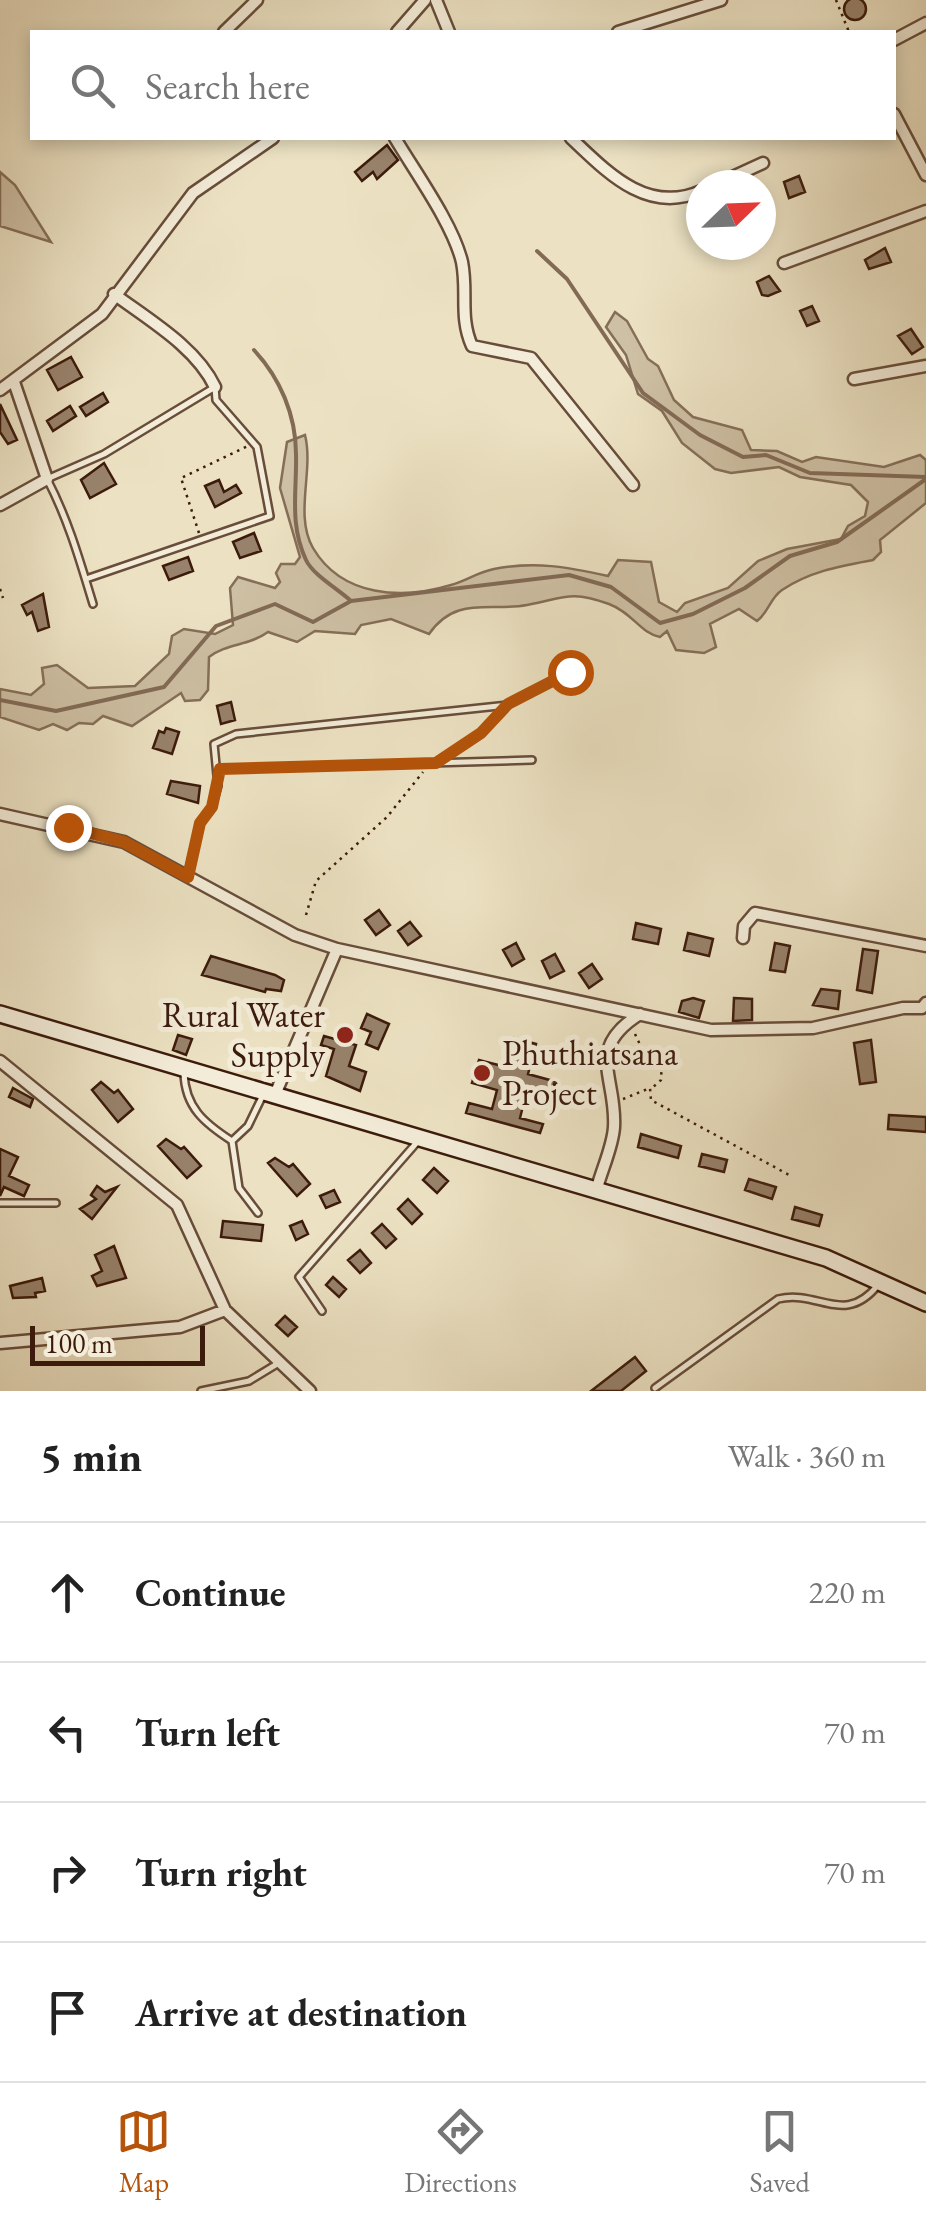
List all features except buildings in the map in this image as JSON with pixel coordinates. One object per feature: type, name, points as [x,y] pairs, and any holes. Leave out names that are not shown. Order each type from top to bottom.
[{"type":"main road","points":[[0,1014],[826,1258],[926,1304]]},
{"type":"street","points":[[226,30],[257,0]]},
{"type":"street","points":[[399,30],[425,0]]},
{"type":"street","points":[[436,0],[448,30]]},
{"type":"street","points":[[624,30],[720,0]]},
{"type":"street","points":[[896,39],[926,23]]},
{"type":"street","points":[[896,118],[926,175]]},
{"type":"street","points":[[0,390],[102,314],[194,193],[270,140]]},
{"type":"street","points":[[396,140],[461,258],[465,286],[462,322],[472,346],[531,358],[633,485]]},
{"type":"street","points":[[573,140],[618,181],[653,198],[686,198]]},
{"type":"street","points":[[749,170],[762,164]]},
{"type":"street","points":[[784,263],[926,210]]},
{"type":"street","points":[[114,294],[176,341],[209,375],[215,388]]},
{"type":"street","points":[[854,379],[926,366]]},
{"type":"street","points":[[0,506],[47,478],[14,382]]},
{"type":"street","points":[[0,814],[124,842],[295,935],[337,949],[636,1016],[711,1030],[757,1032],[812,1028],[903,1008],[922,1008],[926,1003]]},
{"type":"street","points":[[743,938],[744,926],[755,913],[926,946]]},
{"type":"street","points":[[268,1095],[337,949]]},
{"type":"street","points":[[597,1188],[614,1128],[605,1068],[609,1044],[636,1016]]},
{"type":"street","points":[[0,1061],[177,1205],[225,1310],[277,1364],[310,1391]]},
{"type":"street","points":[[0,1343],[180,1327],[225,1310]]},
{"type":"lane","points":[[86,579],[270,516],[254,444],[216,400],[215,388],[104,454],[47,478],[66,517],[94,604]]},
{"type":"lane","points":[[188,877],[200,823],[212,807],[220,769],[214,744],[236,734],[508,704]]},
{"type":"lane","points":[[220,769],[532,760]]},
{"type":"lane","points":[[184,1070],[185,1095],[204,1123],[232,1142],[239,1188],[258,1213]]},
{"type":"lane","points":[[232,1142],[268,1095]]},
{"type":"lane","points":[[322,1311],[299,1277],[420,1138]]},
{"type":"lane","points":[[0,1203],[56,1203]]},
{"type":"lane","points":[[655,1388],[778,1299],[790,1296],[846,1308],[867,1299],[880,1282]]},
{"type":"lane","points":[[201,1391],[249,1380],[277,1364]]},
{"type":"path","points":[[836,0],[848,30]]},
{"type":"path","points":[[201,541],[181,478],[254,444]]},
{"type":"path","points":[[0,589],[3,598]]},
{"type":"path","points":[[306,916],[316,881],[358,846],[423,772],[481,733],[508,704],[570,672],[588,669]]},
{"type":"path","points":[[612,1112],[631,1093],[661,1080],[662,1060],[643,1051],[636,1016]]},
{"type":"path","points":[[650,1088],[652,1100],[791,1176]]},
{"type":"shaded area","points":[[0,172],[15,185],[51,242],[0,226]]},
{"type":"shaded area","points":[[615,312],[627,321],[648,359],[658,366],[674,400],[693,417],[742,430],[751,450],[777,451],[802,462],[816,457],[884,467],[920,455],[926,460],[926,503],[880,540],[881,552],[873,560],[804,578],[778,593],[757,621],[739,609],[710,624],[716,647],[704,653],[676,650],[667,631],[660,637],[653,635],[609,604],[567,597],[513,607],[462,610],[439,622],[429,634],[391,619],[361,625],[355,634],[315,631],[297,642],[268,632],[209,657],[208,690],[200,700],[185,701],[181,693],[132,726],[103,716],[93,724],[79,723],[67,730],[53,724],[39,730],[0,717],[0,689],[31,695],[44,684],[42,668],[57,665],[88,688],[135,686],[169,654],[172,636],[184,629],[215,634],[233,625],[230,588],[238,577],[275,588],[280,582],[276,573],[281,564],[295,564],[300,557],[280,488],[287,442],[305,435],[304,507],[313,548],[340,577],[356,585],[393,593],[432,590],[488,570],[523,565],[608,576],[618,560],[651,562],[659,602],[677,612],[685,603],[728,588],[758,561],[787,549],[841,539],[848,526],[865,516],[868,502],[851,485],[800,477],[779,467],[731,473],[715,469],[682,443],[662,411],[638,394],[626,355],[606,327]]},
{"type":"waterway","points":[[537,251],[567,279],[643,393],[700,435],[743,457],[766,455],[810,473],[926,477]]},
{"type":"waterway","points":[[254,350],[272,373],[290,411],[296,454],[296,520],[306,560],[351,601]]},
{"type":"waterway","points":[[0,700],[56,711],[164,687],[216,626],[275,604],[313,622],[351,601],[569,575],[611,587],[660,623],[693,614],[745,588],[790,556],[837,542],[926,479]]},
{"type":"place","name":"Rural Water Supply","points":[[345,1035]]},
{"type":"place","name":"Phuthiatsana Project","points":[[482,1073]]},
{"type":"route","points":[[68,827],[124,842],[188,877],[193,845],[200,823],[212,807],[220,769],[436,763],[481,733],[508,704],[570,672]]}]
